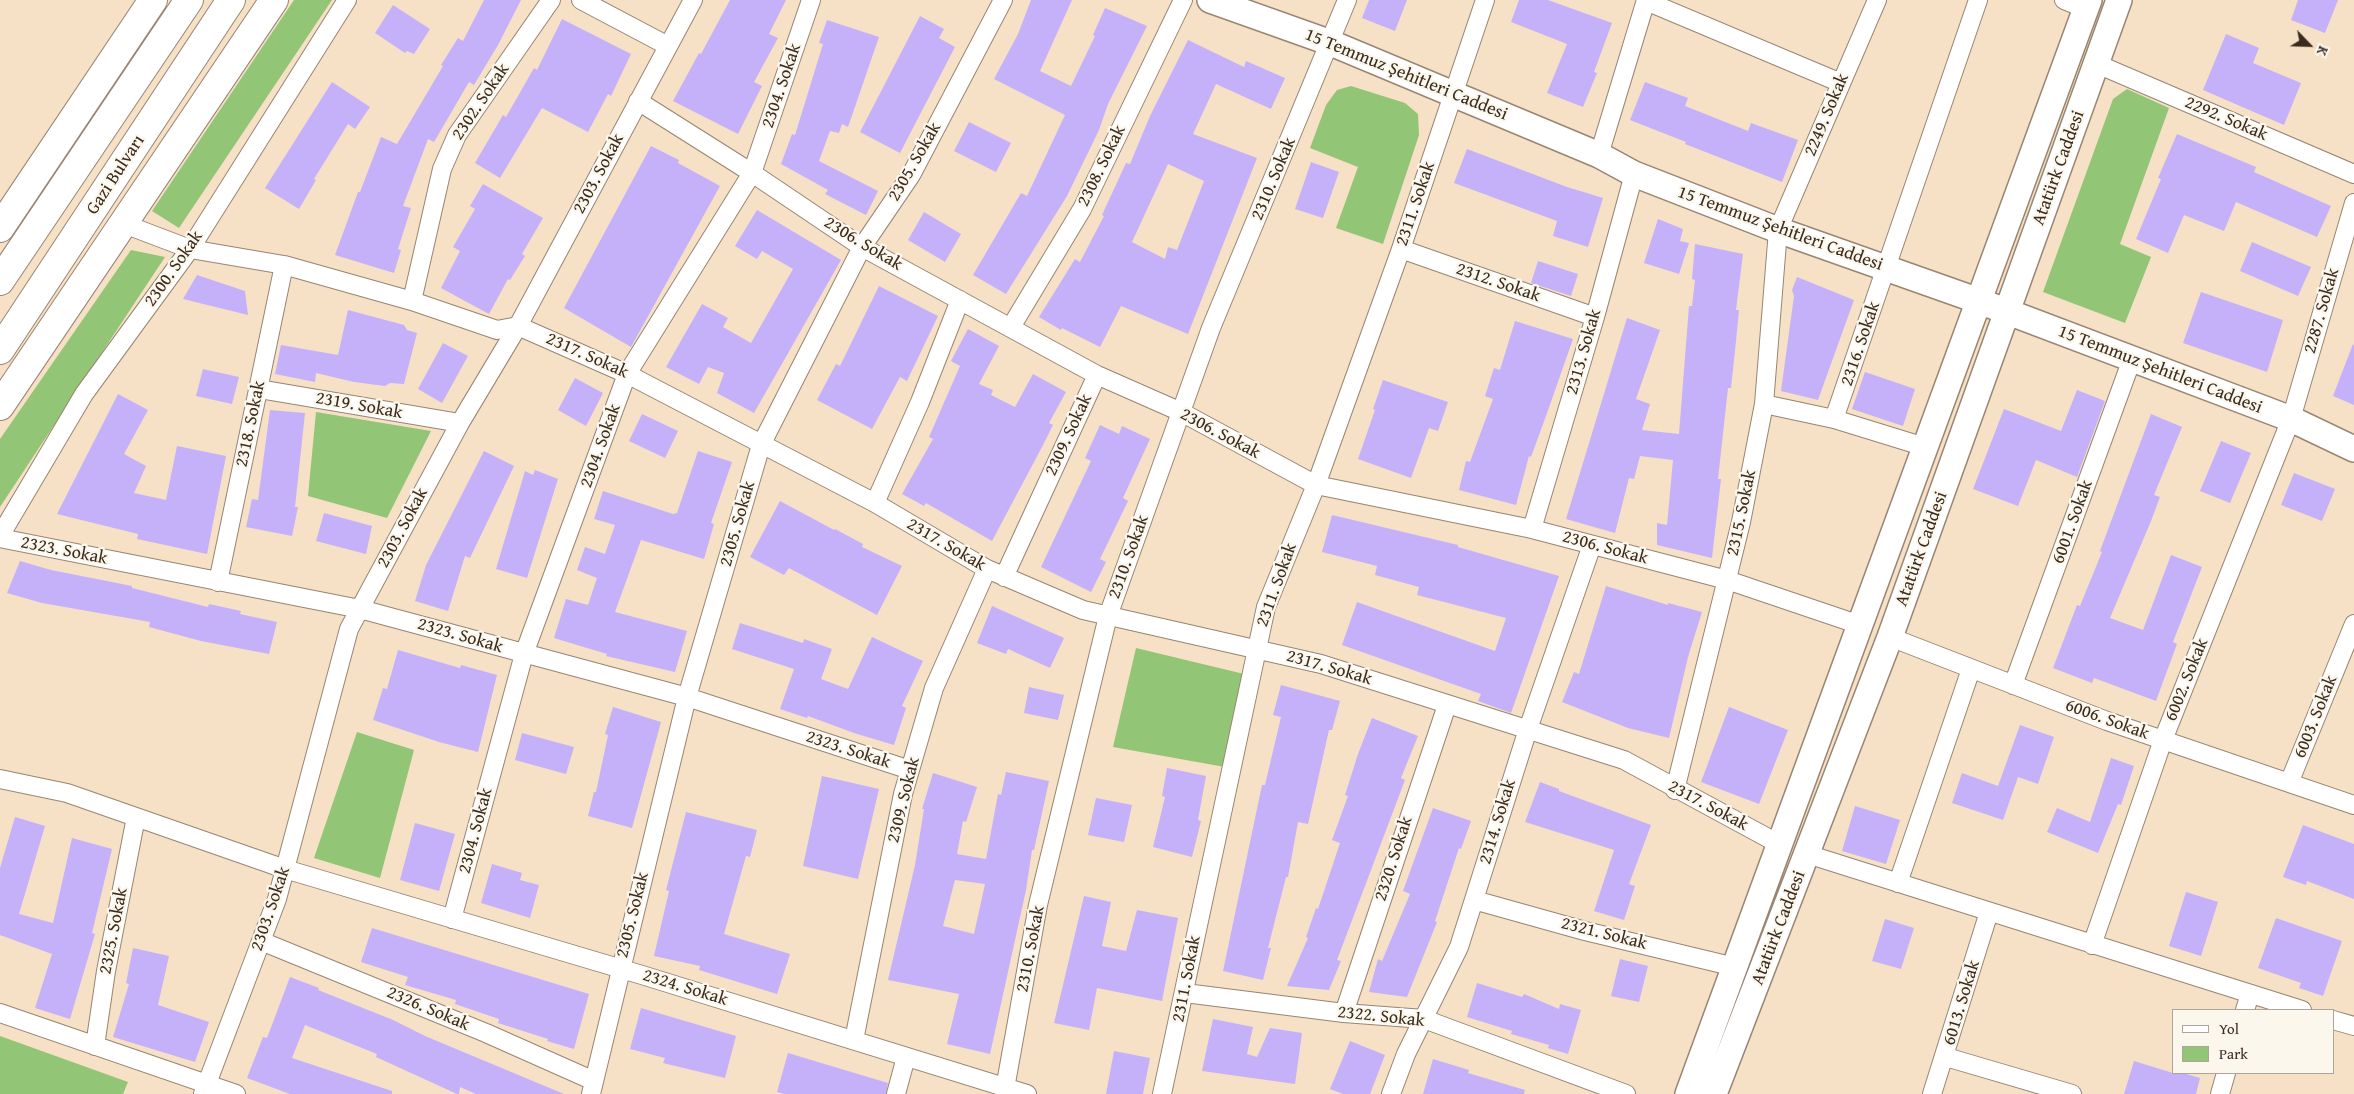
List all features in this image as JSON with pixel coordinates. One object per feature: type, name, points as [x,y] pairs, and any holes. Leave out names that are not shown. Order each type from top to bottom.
[{"type":"highway","points":[[4,216],[153,0]]},
{"type":"highway","name":"Gazi Bulvarı","points":[[0,281],[189,0]]},
{"type":"highway","name":"Gazi Bulvarı","points":[[0,350],[231,0]]},
{"type":"highway","points":[[0,406],[274,0]]},
{"type":"main road","name":"15 Temmuz Şehitleri Caddesi","points":[[1210,0],[1331,43],[1453,93],[1599,155],[1634,174],[1778,230],[2007,311],[2291,419],[2354,449]]},
{"type":"main road","name":"Atatürk Caddesi","points":[[1714,1094],[1890,637],[2119,0]]},
{"type":"main road","name":"Atatürk Caddesi","points":[[1688,1094],[1979,301],[2080,3]]},
{"type":"street","name":"2300. Sokak","points":[[0,537],[84,394],[190,249],[347,0]]},
{"type":"street","name":"2302. Sokak","points":[[412,301],[442,169],[457,135],[551,0]]},
{"type":"street","points":[[581,0],[668,46]]},
{"type":"street","name":"2303. Sokak","points":[[205,1090],[277,899],[349,629],[460,423],[518,326],[693,0]]},
{"type":"street","name":"2304. Sokak","points":[[452,919],[524,654],[628,374],[752,173],[812,0]]},
{"type":"street","name":"2305. Sokak","points":[[593,1087],[687,698],[762,445],[862,247],[911,174],[1003,0]]},
{"type":"street","name":"2308. Sokak","points":[[1011,327],[1082,209],[1183,0]]},
{"type":"street","name":"2310. Sokak","points":[[1005,1091],[1038,905],[1108,616],[1211,328],[1331,43],[1347,0]]},
{"type":"street","name":"2311. Sokak","points":[[1162,1094],[1266,607],[1316,485],[1401,249],[1484,0]]},
{"type":"street","points":[[1599,155],[1646,0],[1841,83]]},
{"type":"street","name":"2249. Sokak","points":[[1778,230],[1877,0]]},
{"type":"street","name":"2316. Sokak","points":[[1834,419],[1978,0]]},
{"type":"street","name":"2292. Sokak","points":[[2097,64],[2354,174]]},
{"type":"street","name":"2306. Sokak","points":[[638,101],[752,173],[862,247],[1096,375],[1181,412],[1316,485],[1532,529],[1727,580],[1860,625]]},
{"type":"street","name":"2313. Sokak","points":[[1532,529],[1595,317],[1634,174]]},
{"type":"street","name":"2287. Sokak","points":[[2291,419],[2354,203]]},
{"type":"street","points":[[124,224],[190,249],[284,265],[412,301],[497,330],[518,326]]},
{"type":"street","name":"2315. Sokak","points":[[1675,790],[1727,580],[1764,404],[1778,230]]},
{"type":"street","name":"2312. Sokak","points":[[1401,249],[1595,317]]},
{"type":"street","name":"2318. Sokak","points":[[218,582],[284,265]]},
{"type":"street","points":[[875,504],[920,402],[960,300]]},
{"type":"street","name":"2317. Sokak","points":[[518,326],[628,374],[875,504],[987,569],[1082,610],[1321,664],[1624,760],[1675,790],[1779,844]]},
{"type":"street","name":"6001. Sokak","points":[[2013,685],[2132,360]]},
{"type":"street","name":"2309. Sokak","points":[[1004,577],[1096,375]]},
{"type":"street","name":"2319. Sokak","points":[[259,389],[460,423]]},
{"type":"street","points":[[1764,404],[1834,419],[1925,447]]},
{"type":"street","name":"6002. Sokak","points":[[2092,945],[2163,740],[2291,419]]},
{"type":"street","name":"2323. Sokak","points":[[0,537],[360,609],[687,698],[910,770]]},
{"type":"street","name":"2314. Sokak","points":[[1390,1094],[1406,1054],[1459,947],[1528,729],[1592,545]]},
{"type":"street","name":"2309. Sokak","points":[[854,1040],[901,803],[910,770],[934,688],[987,569]]},
{"type":"street","name":"6003. Sokak","points":[[2290,783],[2354,624]]},
{"type":"street","name":"6006. Sokak","points":[[1890,637],[2163,740],[2354,805]]},
{"type":"street","points":[[1898,883],[1971,668]]},
{"type":"street","name":"2320. Sokak","points":[[1344,1013],[1447,705]]},
{"type":"street","name":"2324. Sokak","points":[[0,780],[67,793],[285,869],[906,1056],[1005,1091],[1027,1094]]},
{"type":"street","name":"2325. Sokak","points":[[95,1046],[106,972],[136,817]]},
{"type":"street","points":[[1807,854],[2092,945],[2248,1002],[2295,1009]]},
{"type":"street","name":"2321. Sokak","points":[[1474,900],[1584,930],[1736,967]]},
{"type":"street","name":"6013. Sokak","points":[[1932,1094],[1946,1056],[1990,912]]},
{"type":"street","name":"2326. Sokak","points":[[261,941],[486,1033],[593,1087]]},
{"type":"street","name":"2322. Sokak","points":[[1185,993],[1344,1013],[1424,1019],[1626,1094]]},
{"type":"street","points":[[0,1013],[95,1046],[205,1090],[236,1094]]},
{"type":"street","points":[[2334,1020],[2354,1026]]},
{"type":"street","points":[[896,1094],[906,1056]]},
{"type":"street","points":[[1946,1056],[2072,1094]]},
{"type":"street","points":[[2220,1094],[2226,1074]]},
{"type":"green space","points":[[294,0],[332,0],[179,228],[152,211]]},
{"type":"green space","points":[[1351,86],[1405,103],[1418,114],[1419,135],[1383,244],[1336,228],[1358,167],[1310,148],[1326,105],[1337,90]]},
{"type":"green space","points":[[2127,89],[2169,108],[2120,244],[2151,257],[2125,323],[2043,292],[2113,99]]},
{"type":"green space","points":[[131,250],[165,257],[0,507],[0,439]]},
{"type":"green space","points":[[316,412],[431,431],[387,518],[308,496]]},
{"type":"green space","points":[[1136,648],[1244,674],[1225,767],[1113,747]]},
{"type":"green space","points":[[357,732],[414,750],[380,878],[314,858]]},
{"type":"green space","points":[[0,1036],[128,1082],[123,1094],[0,1094]]},
{"type":"building","points":[[484,0],[521,0],[498,45],[474,85],[469,82],[434,142],[428,139],[403,206],[411,208],[398,249],[401,250],[394,273],[335,255],[381,137],[397,144],[458,38],[463,41]]},
{"type":"building","points":[[730,0],[786,0],[769,34],[778,38],[754,82],[762,86],[738,134],[673,101]]},
{"type":"building","points":[[1031,0],[1072,0],[1040,71],[1071,86],[1095,36],[1093,35],[1105,8],[1147,26],[1108,104],[1099,130],[1067,196],[1006,294],[973,275],[1021,193],[1027,196],[1065,115],[994,79],[1018,34]]},
{"type":"building","points":[[1369,0],[1407,0],[1395,31],[1362,18]]},
{"type":"building","points":[[1519,0],[1548,0],[1612,23],[1594,72],[1597,73],[1583,107],[1547,93],[1567,44],[1511,22]]},
{"type":"building","points":[[2298,0],[2338,0],[2325,33],[2291,20]]},
{"type":"building","points":[[393,5],[430,29],[414,54],[407,51],[405,53],[375,33]]},
{"type":"building","points":[[920,16],[944,29],[939,38],[955,47],[900,153],[860,132]]},
{"type":"building","points":[[562,19],[631,54],[611,96],[608,94],[588,132],[542,108],[500,178],[475,163],[503,115],[506,117],[534,68],[537,70]]},
{"type":"building","points":[[827,20],[879,37],[848,127],[842,124],[839,133],[830,131],[819,161],[878,191],[866,215],[825,194],[828,190],[781,164],[792,134],[795,135],[823,44],[819,43]]},
{"type":"building","points":[[2226,34],[2259,48],[2253,63],[2301,83],[2284,125],[2203,90]]},
{"type":"building","points":[[1188,40],[1244,67],[1246,61],[1285,78],[1271,109],[1216,84],[1193,134],[1257,158],[1188,334],[1121,306],[1100,347],[1062,328],[1061,330],[1039,317],[1075,259],[1080,262],[1104,216],[1102,215],[1126,163],[1130,164],[1150,116]],"holes":[[[1168,164],[1204,181],[1177,250],[1168,247],[1165,259],[1132,242]]]},
{"type":"building","points":[[332,82],[370,107],[355,129],[348,124],[314,179],[316,180],[299,209],[265,188]]},
{"type":"building","points":[[1645,82],[1688,98],[1685,106],[1748,131],[1751,123],[1798,140],[1782,182],[1630,120]]},
{"type":"building","points":[[969,122],[1011,143],[996,172],[954,151]]},
{"type":"building","points":[[2177,134],[2256,167],[2254,172],[2331,206],[2317,237],[2236,202],[2224,231],[2184,215],[2168,253],[2136,239],[2161,179],[2158,178]]},
{"type":"building","points":[[651,146],[679,160],[678,163],[720,186],[631,347],[564,308]]},
{"type":"building","points":[[1467,149],[1567,187],[1603,198],[1588,247],[1553,236],[1557,221],[1454,183]]},
{"type":"building","points":[[1311,162],[1339,172],[1323,218],[1295,209]]},
{"type":"building","points":[[483,184],[543,218],[522,254],[525,256],[510,280],[508,279],[489,314],[441,288],[460,251],[453,247],[475,209],[470,206]]},
{"type":"building","points":[[757,210],[841,260],[754,413],[717,393],[724,373],[708,367],[699,384],[666,367],[702,304],[728,318],[723,327],[751,343],[793,269],[762,251],[757,259],[735,246]]},
{"type":"building","points":[[924,212],[961,234],[945,262],[908,240]]},
{"type":"building","points":[[1658,219],[1683,229],[1680,241],[1689,243],[1679,274],[1644,263]]},
{"type":"building","points":[[2252,242],[2311,267],[2298,296],[2240,271]]},
{"type":"building","points":[[1695,244],[1743,254],[1736,310],[1739,310],[1731,388],[1728,388],[1718,479],[1721,479],[1712,558],[1657,545],[1657,523],[1667,525],[1673,460],[1640,456],[1634,479],[1629,478],[1615,533],[1566,519],[1627,318],[1660,330],[1636,399],[1650,404],[1642,430],[1679,434],[1689,306],[1692,306],[1695,280],[1692,279]]},
{"type":"building","points":[[1538,261],[1578,274],[1571,296],[1531,283]]},
{"type":"building","points":[[197,275],[245,291],[248,315],[183,299]]},
{"type":"building","points":[[1797,277],[1854,300],[1818,400],[1781,391],[1794,296],[1792,290]]},
{"type":"building","points":[[879,286],[938,316],[907,381],[900,377],[872,429],[817,400],[836,364],[840,366]]},
{"type":"building","points":[[2201,292],[2283,320],[2267,372],[2183,343]]},
{"type":"building","points":[[348,310],[404,325],[407,330],[417,333],[404,384],[390,383],[385,386],[354,382],[316,373],[315,382],[275,374],[281,345],[338,355]]},
{"type":"building","points":[[1515,321],[1573,339],[1531,457],[1529,456],[1516,505],[1459,490],[1466,461],[1470,462],[1493,399],[1485,396],[1494,368],[1500,370]]},
{"type":"building","points":[[968,329],[999,346],[979,384],[993,390],[991,395],[1015,407],[1033,374],[1066,392],[1049,423],[1053,425],[992,541],[926,503],[924,506],[902,494],[933,439],[929,437],[960,366],[951,361]]},
{"type":"building","points":[[443,343],[468,356],[442,403],[418,389]]},
{"type":"building","points":[[2354,345],[2354,405],[2333,396]]},
{"type":"building","points":[[203,369],[239,377],[232,404],[196,396]]},
{"type":"building","points":[[1865,372],[1915,389],[1903,426],[1852,409]]},
{"type":"building","points":[[575,378],[603,393],[586,426],[558,410]]},
{"type":"building","points":[[1383,380],[1448,402],[1438,431],[1429,428],[1411,478],[1358,459]]},
{"type":"building","points":[[2077,390],[2105,401],[2077,477],[2036,460],[2018,506],[1973,489],[2004,409],[2061,431]]},
{"type":"building","points":[[118,394],[148,410],[124,454],[146,466],[134,493],[166,500],[177,446],[226,456],[207,554],[137,539],[138,534],[57,514]]},
{"type":"building","points":[[270,410],[305,413],[295,507],[298,507],[292,536],[246,527],[252,499],[258,500]]},
{"type":"building","points":[[642,414],[678,431],[665,458],[629,441]]},
{"type":"building","points":[[2151,414],[2182,427],[2154,495],[2160,497],[2151,521],[2110,618],[2143,630],[2171,555],[2202,567],[2173,642],[2177,644],[2156,701],[2094,678],[2092,683],[2053,668],[2077,605],[2080,606],[2102,552],[2100,551]]},
{"type":"building","points":[[1100,425],[1119,434],[1122,426],[1150,439],[1123,498],[1128,501],[1100,559],[1106,562],[1091,592],[1041,567],[1091,461],[1085,458]]},
{"type":"building","points":[[2221,441],[2251,453],[2230,503],[2200,491]]},
{"type":"building","points":[[484,451],[514,466],[470,558],[465,556],[448,611],[415,601],[426,565]]},
{"type":"building","points":[[698,451],[732,462],[711,523],[714,524],[704,559],[641,540],[615,612],[687,631],[675,672],[606,656],[607,654],[554,638],[566,599],[588,605],[597,578],[577,570],[585,547],[605,554],[615,525],[594,519],[603,491],[673,514],[677,513]]},
{"type":"building","points":[[535,470],[558,479],[527,578],[496,569],[525,471],[533,475]]},
{"type":"building","points":[[2294,473],[2335,489],[2322,521],[2281,505]]},
{"type":"building","points":[[780,501],[863,544],[862,547],[902,566],[877,615],[789,568],[784,575],[750,557]]},
{"type":"building","points":[[324,513],[372,526],[366,554],[316,541]]},
{"type":"building","points":[[1332,515],[1458,545],[1458,547],[1559,576],[1511,713],[1478,701],[1481,694],[1342,645],[1357,602],[1495,651],[1506,618],[1417,595],[1419,587],[1375,575],[1377,566],[1322,552]]},
{"type":"building","points":[[20,561],[51,570],[132,586],[132,588],[208,607],[209,604],[241,611],[240,614],[277,622],[269,654],[201,641],[149,627],[150,622],[42,603],[7,593]]},
{"type":"building","points":[[1606,586],[1668,605],[1668,603],[1702,612],[1688,657],[1669,738],[1628,728],[1562,702],[1574,672],[1579,674]]},
{"type":"building","points":[[992,606],[1064,638],[1050,668],[1008,649],[1006,654],[977,643]]},
{"type":"building","points":[[740,623],[803,643],[804,639],[832,649],[821,679],[848,689],[872,637],[923,661],[902,706],[906,708],[894,745],[808,716],[807,718],[780,709],[794,669],[732,649]]},
{"type":"building","points":[[398,650],[460,668],[461,665],[497,675],[478,752],[439,742],[373,720],[383,688],[387,689]]},
{"type":"building","points":[[1281,685],[1340,701],[1332,730],[1329,730],[1308,824],[1298,822],[1288,877],[1286,877],[1268,948],[1271,948],[1263,980],[1223,971],[1262,785],[1265,785],[1281,717],[1273,715]]},
{"type":"building","points":[[1029,687],[1064,695],[1058,720],[1024,713]]},
{"type":"building","points":[[613,707],[661,722],[632,828],[588,816],[594,792],[596,792],[608,735],[605,734]]},
{"type":"building","points":[[1729,707],[1788,730],[1759,804],[1701,782]]},
{"type":"building","points":[[1372,718],[1418,736],[1401,778],[1405,780],[1337,960],[1341,961],[1329,990],[1287,986],[1308,938],[1306,937],[1316,908],[1318,909],[1340,843],[1332,840],[1348,796],[1345,795],[1358,754]]},
{"type":"building","points":[[2020,725],[2054,737],[2038,784],[2018,777],[2003,820],[1952,803],[1962,773],[1998,786]]},
{"type":"building","points":[[522,733],[574,747],[566,774],[515,760]]},
{"type":"building","points":[[2111,758],[2134,766],[2121,805],[2118,804],[2098,853],[2047,832],[2057,808],[2090,822]]},
{"type":"building","points":[[1167,768],[1206,776],[1198,820],[1201,821],[1192,857],[1153,847],[1165,797],[1162,796]]},
{"type":"building","points":[[1006,772],[1049,781],[1034,850],[1032,850],[1026,890],[990,1054],[947,1044],[959,994],[888,980],[915,865],[924,809],[922,809],[933,773],[977,787],[966,822],[963,821],[957,854],[986,859],[998,794],[1001,795]],"holes":[[[955,880],[985,884],[974,934],[943,926]]]},
{"type":"building","points":[[822,776],[879,789],[858,879],[803,866]]},
{"type":"building","points":[[1540,782],[1559,789],[1559,791],[1651,825],[1629,884],[1635,886],[1624,920],[1594,911],[1614,850],[1525,822]]},
{"type":"building","points":[[1096,798],[1132,805],[1124,842],[1088,835]]},
{"type":"building","points":[[1855,806],[1900,820],[1886,864],[1842,851]]},
{"type":"building","points":[[1433,808],[1471,821],[1461,849],[1459,848],[1435,921],[1437,922],[1407,997],[1369,992],[1378,959],[1382,961],[1410,894],[1403,891]]},
{"type":"building","points":[[686,812],[757,830],[750,857],[746,856],[724,934],[790,954],[777,994],[699,970],[700,966],[654,956],[669,891],[666,890]]},
{"type":"building","points":[[15,817],[45,826],[19,914],[53,923],[72,838],[112,849],[92,933],[95,934],[70,1019],[35,1008],[52,954],[0,935],[0,868]]},
{"type":"building","points":[[415,823],[455,834],[439,891],[400,880]]},
{"type":"building","points":[[2303,825],[2354,844],[2354,899],[2307,881],[2306,885],[2283,877]]},
{"type":"building","points":[[492,864],[522,873],[520,880],[539,885],[530,918],[481,903]]},
{"type":"building","points":[[2186,892],[2218,902],[2201,956],[2169,946]]},
{"type":"building","points":[[1084,896],[1111,902],[1102,946],[1126,951],[1137,910],[1178,918],[1162,1001],[1097,988],[1089,1030],[1054,1023]]},
{"type":"building","points":[[2276,918],[2342,941],[2323,996],[2299,988],[2301,983],[2258,968]]},
{"type":"building","points":[[1885,919],[1914,928],[1901,969],[1872,961]]},
{"type":"building","points":[[372,928],[589,994],[574,1049],[498,1023],[499,1019],[455,1004],[456,1000],[405,985],[408,977],[361,962]]},
{"type":"building","points":[[133,948],[169,956],[158,1005],[209,1022],[195,1062],[113,1037],[129,984],[126,983]]},
{"type":"building","points":[[1620,959],[1648,966],[1639,1002],[1611,996]]},
{"type":"building","points":[[290,977],[564,1094],[476,1094],[460,1087],[459,1094],[457,1094],[376,1057],[377,1054],[305,1025],[292,1058],[392,1091],[392,1094],[290,1094],[247,1078],[263,1037],[267,1038]]},
{"type":"building","points":[[1477,983],[1522,997],[1524,994],[1559,1009],[1560,1004],[1581,1010],[1568,1054],[1548,1048],[1549,1045],[1511,1034],[1512,1031],[1467,1017]]},
{"type":"building","points":[[641,1008],[736,1036],[725,1078],[663,1063],[665,1058],[630,1049]]},
{"type":"building","points":[[1213,1019],[1253,1027],[1247,1054],[1257,1057],[1270,1028],[1302,1033],[1295,1084],[1202,1071]]},
{"type":"building","points":[[1350,1041],[1385,1055],[1370,1094],[1343,1094],[1330,1089]]},
{"type":"building","points":[[1114,1051],[1150,1058],[1143,1094],[1106,1094]]},
{"type":"building","points":[[788,1053],[888,1083],[886,1094],[785,1094],[777,1092]]},
{"type":"building","points":[[1433,1059],[1469,1070],[1468,1073],[1525,1090],[1524,1094],[1423,1094]]},
{"type":"building","points":[[2134,1061],[2172,1074],[2186,1074],[2200,1078],[2196,1094],[2124,1094]]}]
